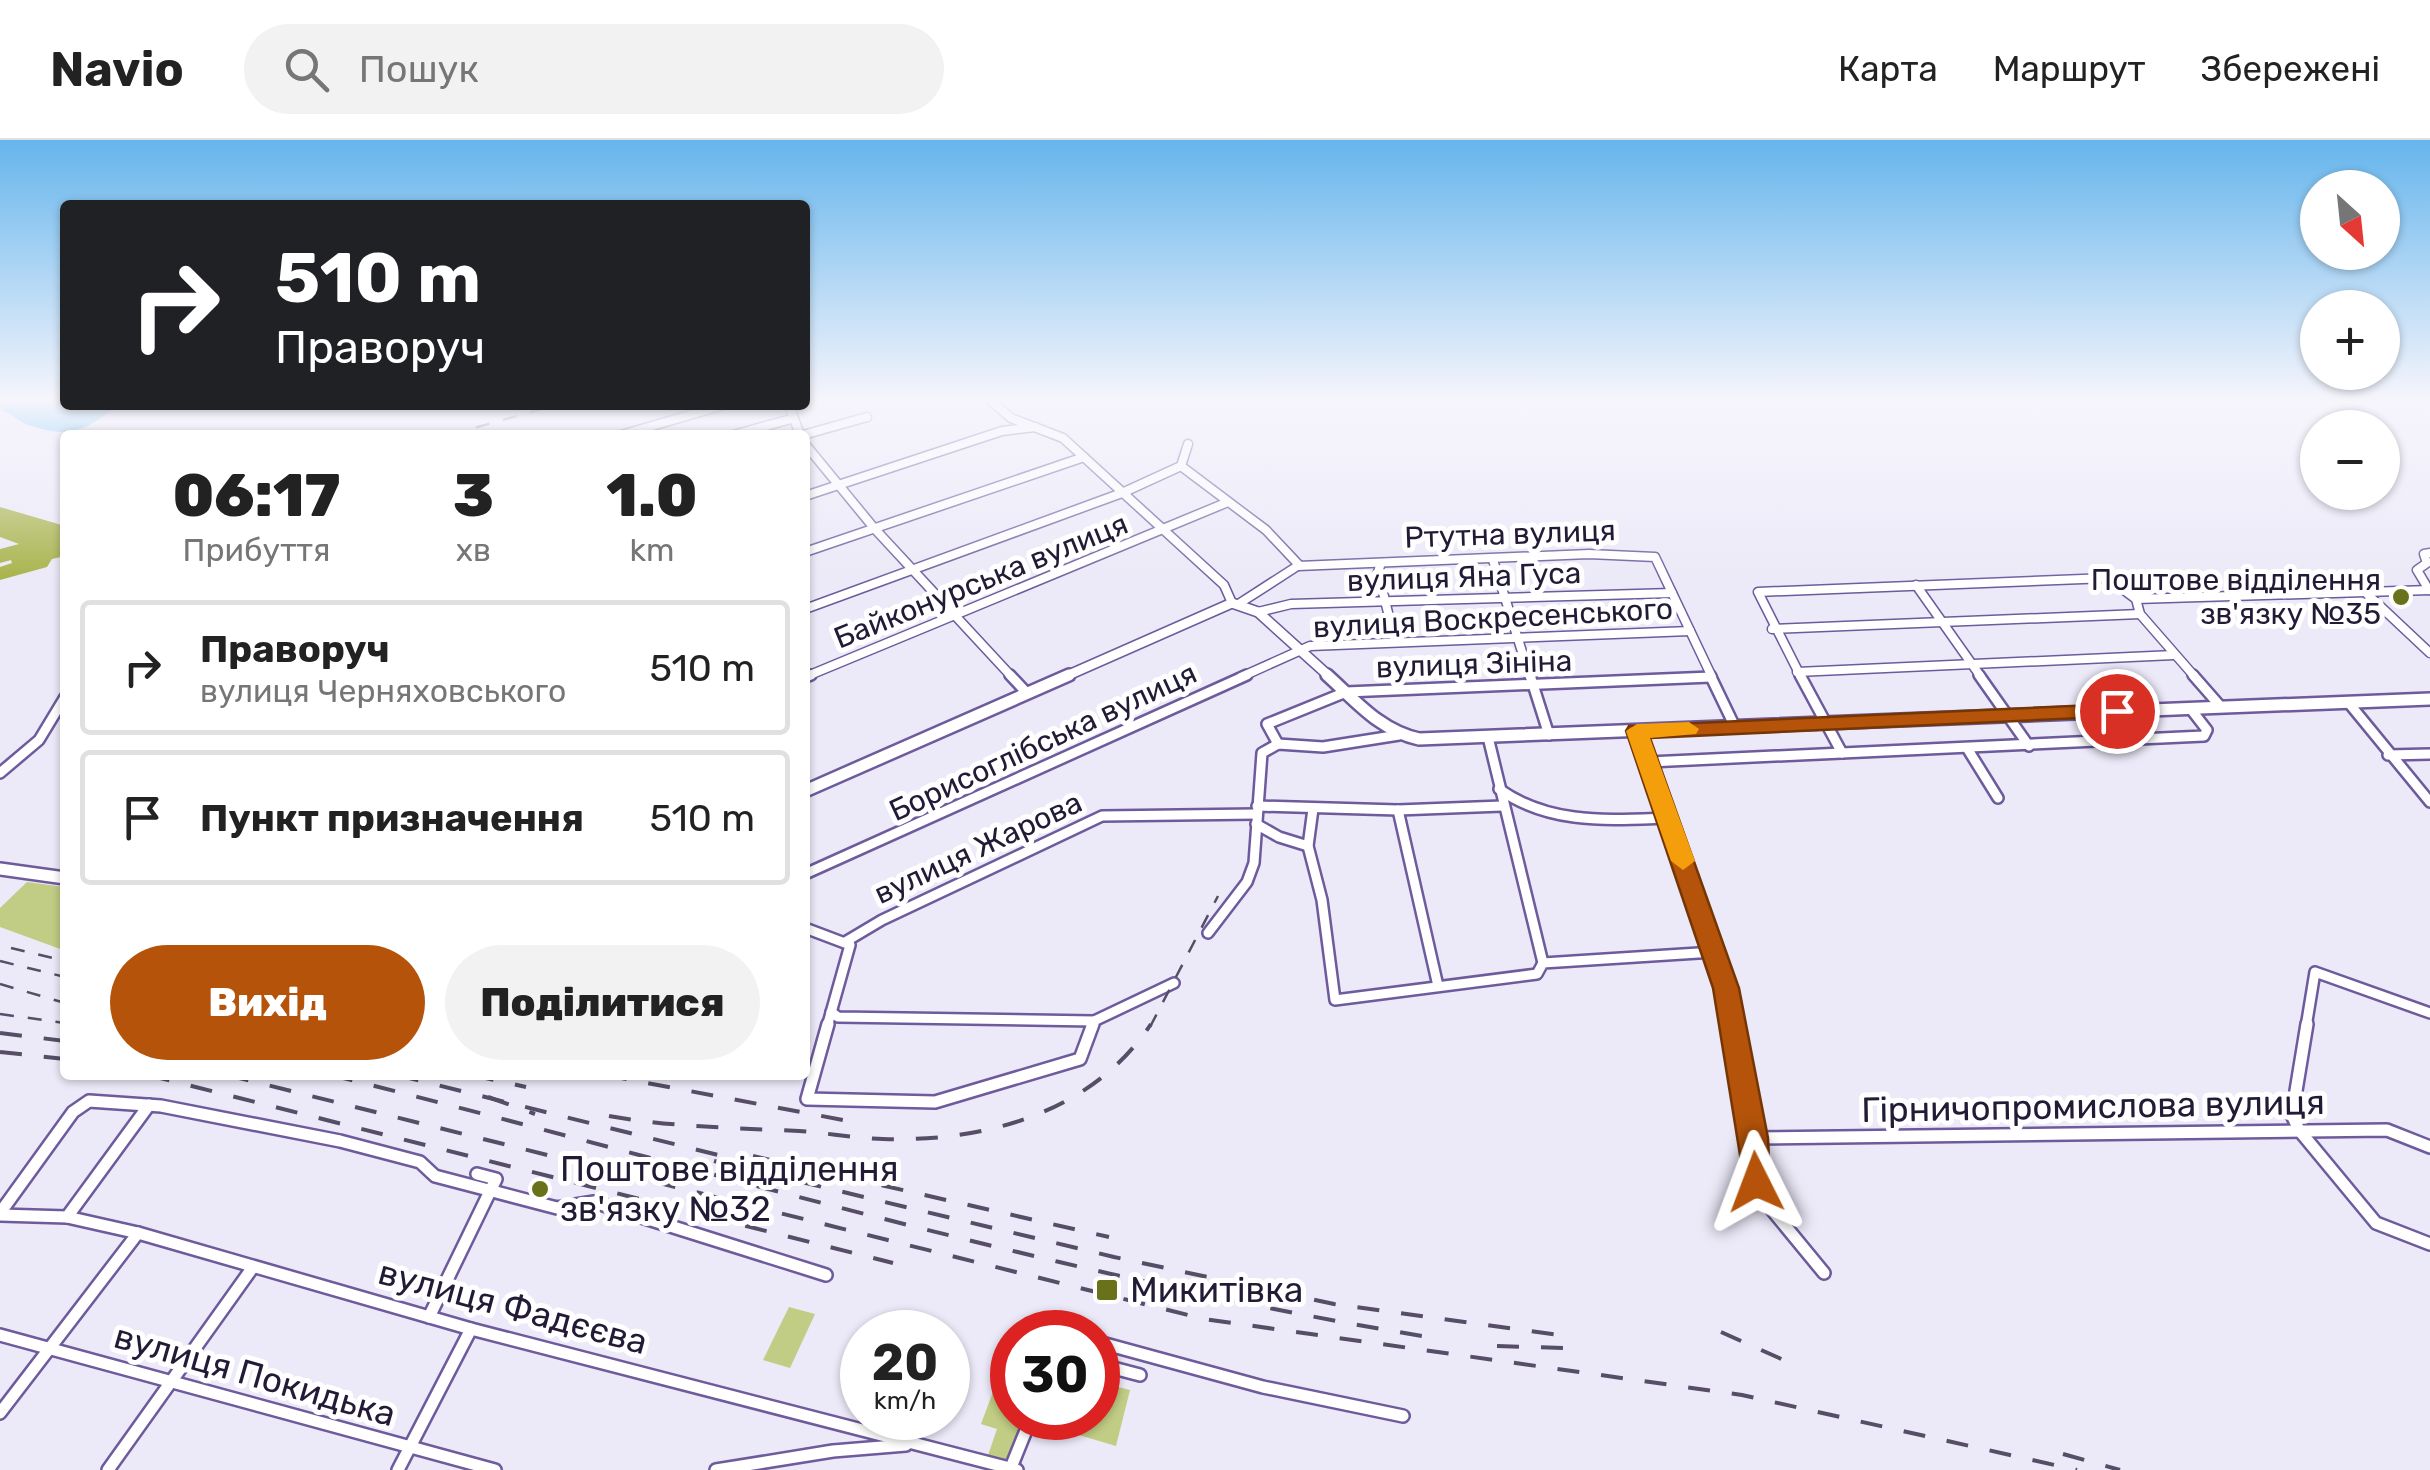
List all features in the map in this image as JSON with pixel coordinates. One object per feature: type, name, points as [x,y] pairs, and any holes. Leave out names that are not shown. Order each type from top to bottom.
[{"type":"main road","points":[[810,789],[1236,603],[1258,612],[1400,735],[1419,739],[2430,699]]},
{"type":"main road","points":[[0,869],[60,877]]},
{"type":"street","points":[[815,463],[839,485],[1027,693]]},
{"type":"street","points":[[810,494],[905,463]]},
{"type":"street","points":[[810,550],[1066,463]]},
{"type":"street","points":[[1090,463],[1224,585],[1236,603],[1298,566],[1266,530],[1180,466]]},
{"type":"street","points":[[810,607],[1122,493],[1181,463]]},
{"type":"street","name":"Байконурська вулиця","points":[[810,675],[1228,502]]},
{"type":"street","name":"Ртутна вулиця","points":[[1298,566],[1590,554],[1655,557],[1735,727]]},
{"type":"street","points":[[2429,590],[2416,570],[2427,563],[2424,554],[2430,554]]},
{"type":"street","points":[[1492,560],[1549,734]]},
{"type":"street","points":[[1382,563],[1378,572],[1395,642]]},
{"type":"street","points":[[1842,753],[1756,594],[1766,590],[2108,578],[2136,598],[2429,590]]},
{"type":"street","points":[[1916,585],[2029,746]]},
{"type":"street","points":[[2364,592],[2430,654]]},
{"type":"street","name":"вулиця Яна Гуса","points":[[1258,612],[1290,604],[1672,593]]},
{"type":"street","points":[[2136,598],[2140,614],[2222,707]]},
{"type":"street","points":[[1772,628],[2140,614]]},
{"type":"street","name":"вулиця Воскресенського","points":[[1298,650],[1395,642],[1690,632]]},
{"type":"street","name":"Борисоглібська вулиця","points":[[810,872],[1298,650]]},
{"type":"street","points":[[1797,672],[2174,654]]},
{"type":"street","name":"вулиця Зініна","points":[[1278,744],[1267,724],[1346,692],[1711,677]]},
{"type":"street","points":[[2348,702],[2430,802]]},
{"type":"street","points":[[0,773],[38,740],[60,704]]},
{"type":"street","points":[[1649,762],[2204,736],[2207,730],[2190,708]]},
{"type":"street","points":[[1637,731],[1726,988],[1754,1138],[1754,1171],[1764,1204],[1824,1272]]},
{"type":"street","points":[[1208,932],[1247,882],[1254,863],[1262,753],[1278,744],[1324,747],[1400,735]]},
{"type":"street","points":[[1313,810],[1308,846],[1322,900],[1335,1000],[1537,974],[1544,962],[1502,806],[1488,737]]},
{"type":"street","points":[[1966,748],[1998,798]]},
{"type":"street","points":[[2387,754],[2430,754]]},
{"type":"street","points":[[1498,789],[1528,808],[1586,819],[1668,818]]},
{"type":"street","name":"вулиця Жарова","points":[[848,944],[882,920],[1102,816],[1502,806]]},
{"type":"street","points":[[1398,810],[1438,986]]},
{"type":"street","points":[[1257,815],[1279,837],[1308,846]]},
{"type":"street","points":[[810,930],[848,944],[806,1099],[936,1102],[1080,1059],[1094,1021]]},
{"type":"street","points":[[1544,962],[1714,952]]},
{"type":"street","points":[[2430,1014],[2315,972],[2292,1115],[2299,1130],[2376,1223],[2430,1244]]},
{"type":"street","points":[[831,1012],[838,1017],[1094,1021],[1174,983]]},
{"type":"street","points":[[0,1214],[73,1112],[89,1101],[149,1105],[340,1141],[420,1162],[434,1176],[557,1208],[594,1202],[826,1274]]},
{"type":"street","points":[[67,1217],[149,1105]]},
{"type":"street","name":"Гірничопромислова вулиця","points":[[1754,1138],[2387,1130],[2430,1147]]},
{"type":"street","points":[[429,1317],[496,1179],[478,1174]]},
{"type":"street","name":"вулиця Фадєєва","points":[[0,1214],[67,1217],[138,1234],[471,1329],[1012,1469]]},
{"type":"street","points":[[0,1414],[138,1234]]},
{"type":"street","points":[[108,1470],[253,1267]]},
{"type":"street","points":[[398,1470],[471,1329]]},
{"type":"street","name":"вулиця Покидька","points":[[0,1335],[495,1470]]},
{"type":"street","points":[[1120,1348],[1264,1386],[1403,1416]]},
{"type":"street","points":[[1120,1370],[1140,1375]]},
{"type":"street","points":[[1012,1469],[1023,1440]]},
{"type":"street","points":[[716,1470],[833,1451],[914,1444]]},
{"type":"green space","points":[[0,507],[60,525],[60,557],[52,559],[47,567],[0,580],[0,567],[12,563],[0,563],[0,549],[19,544],[0,537]]},
{"type":"green space","points":[[27,882],[60,886],[60,949],[0,927],[0,908]]},
{"type":"green space","points":[[789,1307],[815,1314],[790,1368],[763,1360]]},
{"type":"green space","points":[[1120,1388],[1130,1390],[1120,1430]]},
{"type":"green space","points":[[990,1400],[990,1427],[981,1424]]},
{"type":"green space","points":[[993,1440],[1022,1440],[1011,1468],[986,1461]]},
{"type":"green space","points":[[1096,1440],[1118,1440],[1116,1446]]},
{"type":"railway","points":[[1150,1027],[1218,896]]},
{"type":"railway","points":[[11,948],[60,960]]},
{"type":"railway","points":[[0,961],[60,976]]},
{"type":"railway","points":[[0,984],[60,1002]]},
{"type":"railway","points":[[0,1014],[60,1022]]},
{"type":"railway","points":[[609,1116],[680,1125],[872,1138],[960,1135],[1033,1116],[1067,1100],[1099,1080],[1127,1055],[1151,1024]]},
{"type":"railway","points":[[0,1033],[60,1040]]},
{"type":"railway","points":[[0,1052],[60,1058]]},
{"type":"railway","points":[[168,1080],[893,1263]]},
{"type":"railway","points":[[247,1080],[1204,1319],[1742,1395],[2077,1470]]},
{"type":"railway","points":[[350,1080],[1021,1253],[1300,1314],[1440,1339]]},
{"type":"railway","points":[[417,1080],[494,1099]]},
{"type":"railway","points":[[494,1080],[526,1087]]},
{"type":"railway","points":[[631,1080],[859,1123]]},
{"type":"railway","points":[[488,1097],[494,1099]]},
{"type":"railway","points":[[494,1099],[730,1158]]},
{"type":"railway","points":[[494,1099],[535,1114]]},
{"type":"railway","points":[[753,1156],[1109,1237]]},
{"type":"railway","points":[[714,1161],[1114,1257],[1334,1304],[1559,1335]]},
{"type":"railway","points":[[1721,1332],[1788,1362]]},
{"type":"railway","points":[[1497,1346],[1567,1348]]},
{"type":"railway","points":[[2063,1454],[2120,1470]]},
{"type":"slow traffic","points":[[1683,861],[1637,731],[1689,729]]},
{"type":"place","name":"Поштове відділення зв'язку №35","points":[[2401,597]]},
{"type":"place","name":"Поштове відділення зв'язку №32","points":[[540,1189]]},
{"type":"place","name":"Микитівка","points":[[1107,1290]]},
{"type":"route","points":[[1756,1182],[1754,1138],[1726,988],[1637,731],[2117,711]]}]
